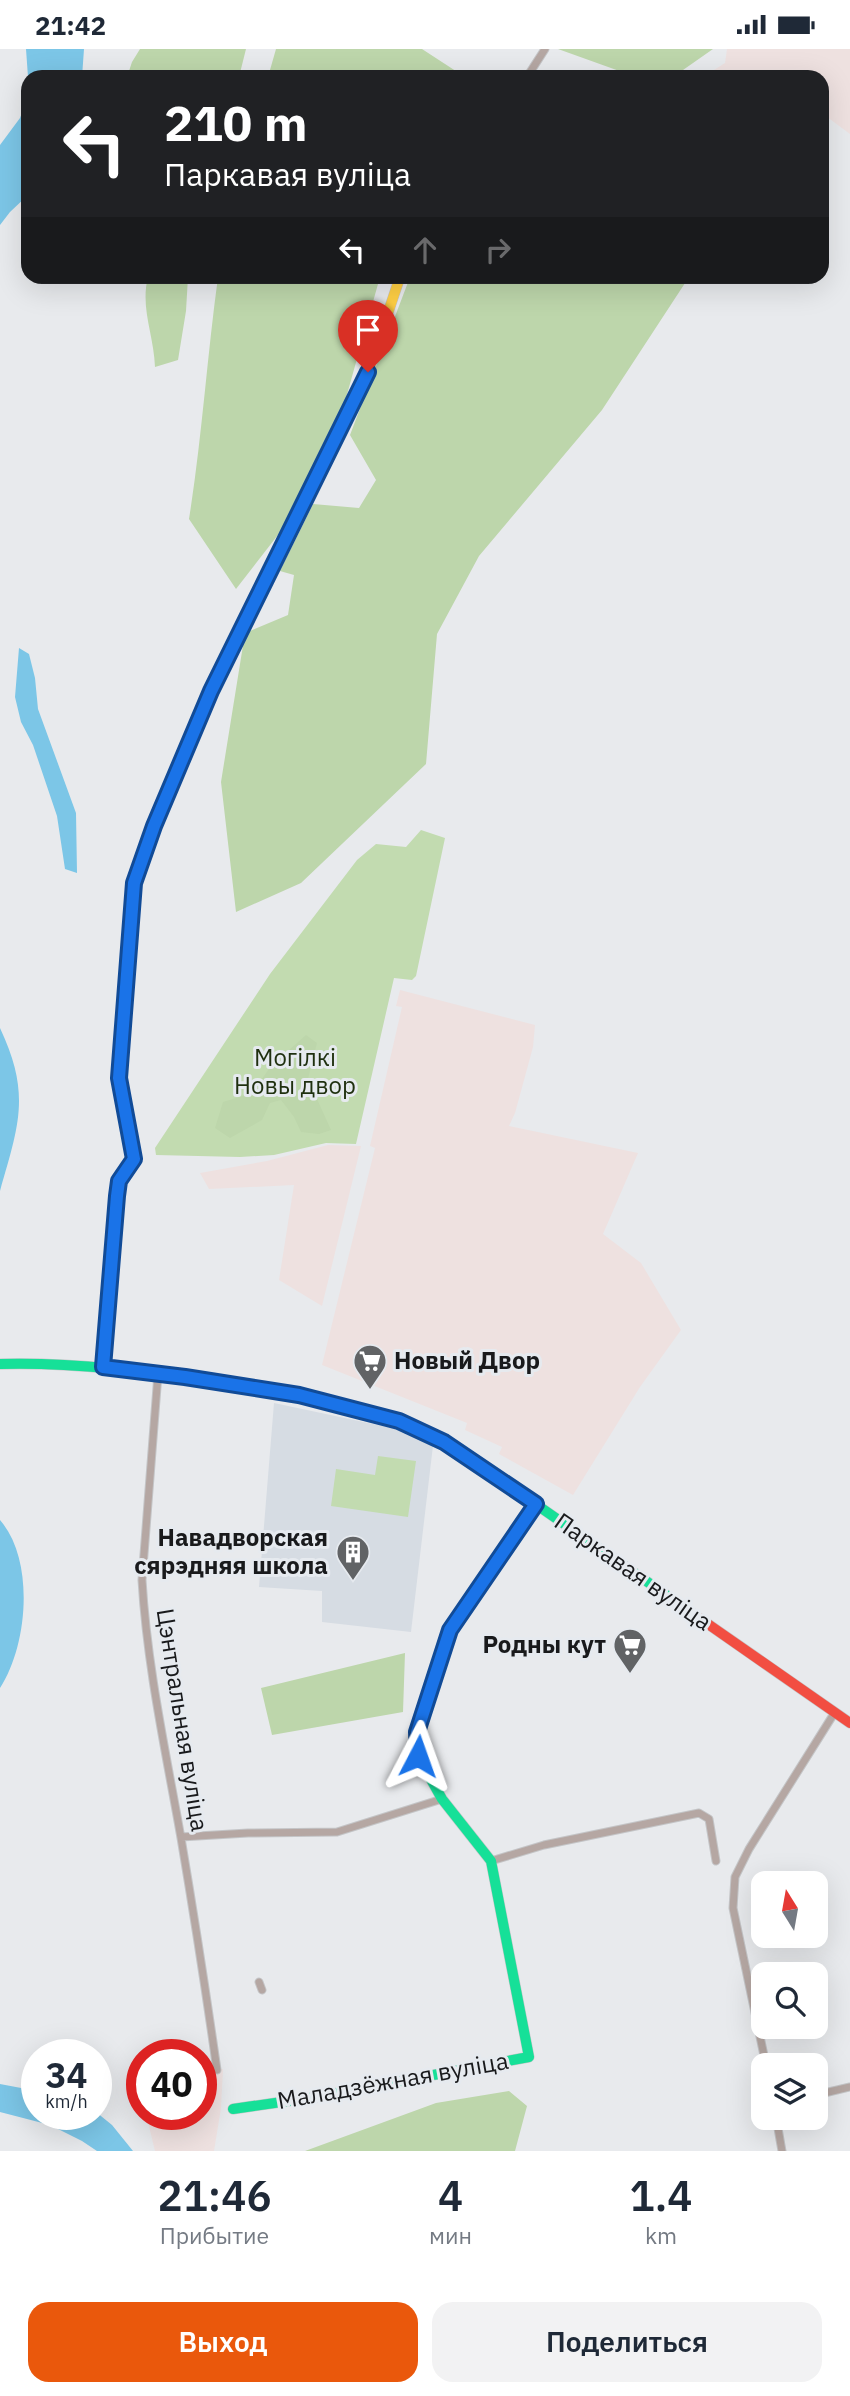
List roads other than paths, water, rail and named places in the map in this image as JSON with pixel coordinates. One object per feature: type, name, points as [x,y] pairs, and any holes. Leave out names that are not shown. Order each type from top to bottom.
[{"type":"street","points":[[532,70],[545,49]]},
{"type":"street","points":[[103,1367],[119,1181],[134,1159],[119,1078],[134,883],[154,826],[211,691],[368,372],[398,284]]},
{"type":"street","name":"Паркавая вуліца","points":[[0,1364],[103,1367],[158,1374],[299,1395],[409,1424],[457,1450],[850,1723]]},
{"type":"street","name":"Цэнтральная вуліца","points":[[158,1374],[142,1580],[148,1640],[212,2039]]},
{"type":"street","name":"Маладзёжная вуліца","points":[[233,2109],[316,2097],[529,2057],[491,1861],[442,1799],[418,1756],[417,1732],[441,1655],[458,1616],[536,1504]]},
{"type":"street","points":[[763,2053],[733,1908],[735,1877],[835,1712]]},
{"type":"street","points":[[181,1837],[337,1832],[442,1799]]},
{"type":"street","points":[[491,1861],[544,1845],[699,1813],[709,1819],[716,1861]]},
{"type":"street","points":[[828,2092],[850,2087]]},
{"type":"street","points":[[778,2130],[782,2151]]},
{"type":"water","points":[[26,49],[84,49],[82,70],[28,70]]},
{"type":"water","points":[[21,115],[21,202],[0,225],[0,145]]},
{"type":"water","points":[[19,648],[29,654],[38,709],[76,813],[77,873],[65,869],[57,816],[33,745],[21,722],[15,697]]},
{"type":"water","points":[[0,1028],[16,1072],[19,1109],[17,1127],[0,1191]]},
{"type":"water","points":[[0,1520],[19,1557],[24,1603],[17,1649],[0,1688]]},
{"type":"water","points":[[0,2084],[21,2088],[21,2117],[0,2112]]},
{"type":"water","points":[[112,2125],[133,2151],[97,2151],[60,2130],[112,2130]]},
{"type":"place","name":"Новый Двор","points":[[370,1391]]},
{"type":"place","name":"Навадворская сярэдняя школа","points":[[353,1582]]},
{"type":"place","name":"Родны кут","points":[[630,1675]]},
{"type":"park label","name":"Могілкі Новы двор","points":[[295,1072]]}]
